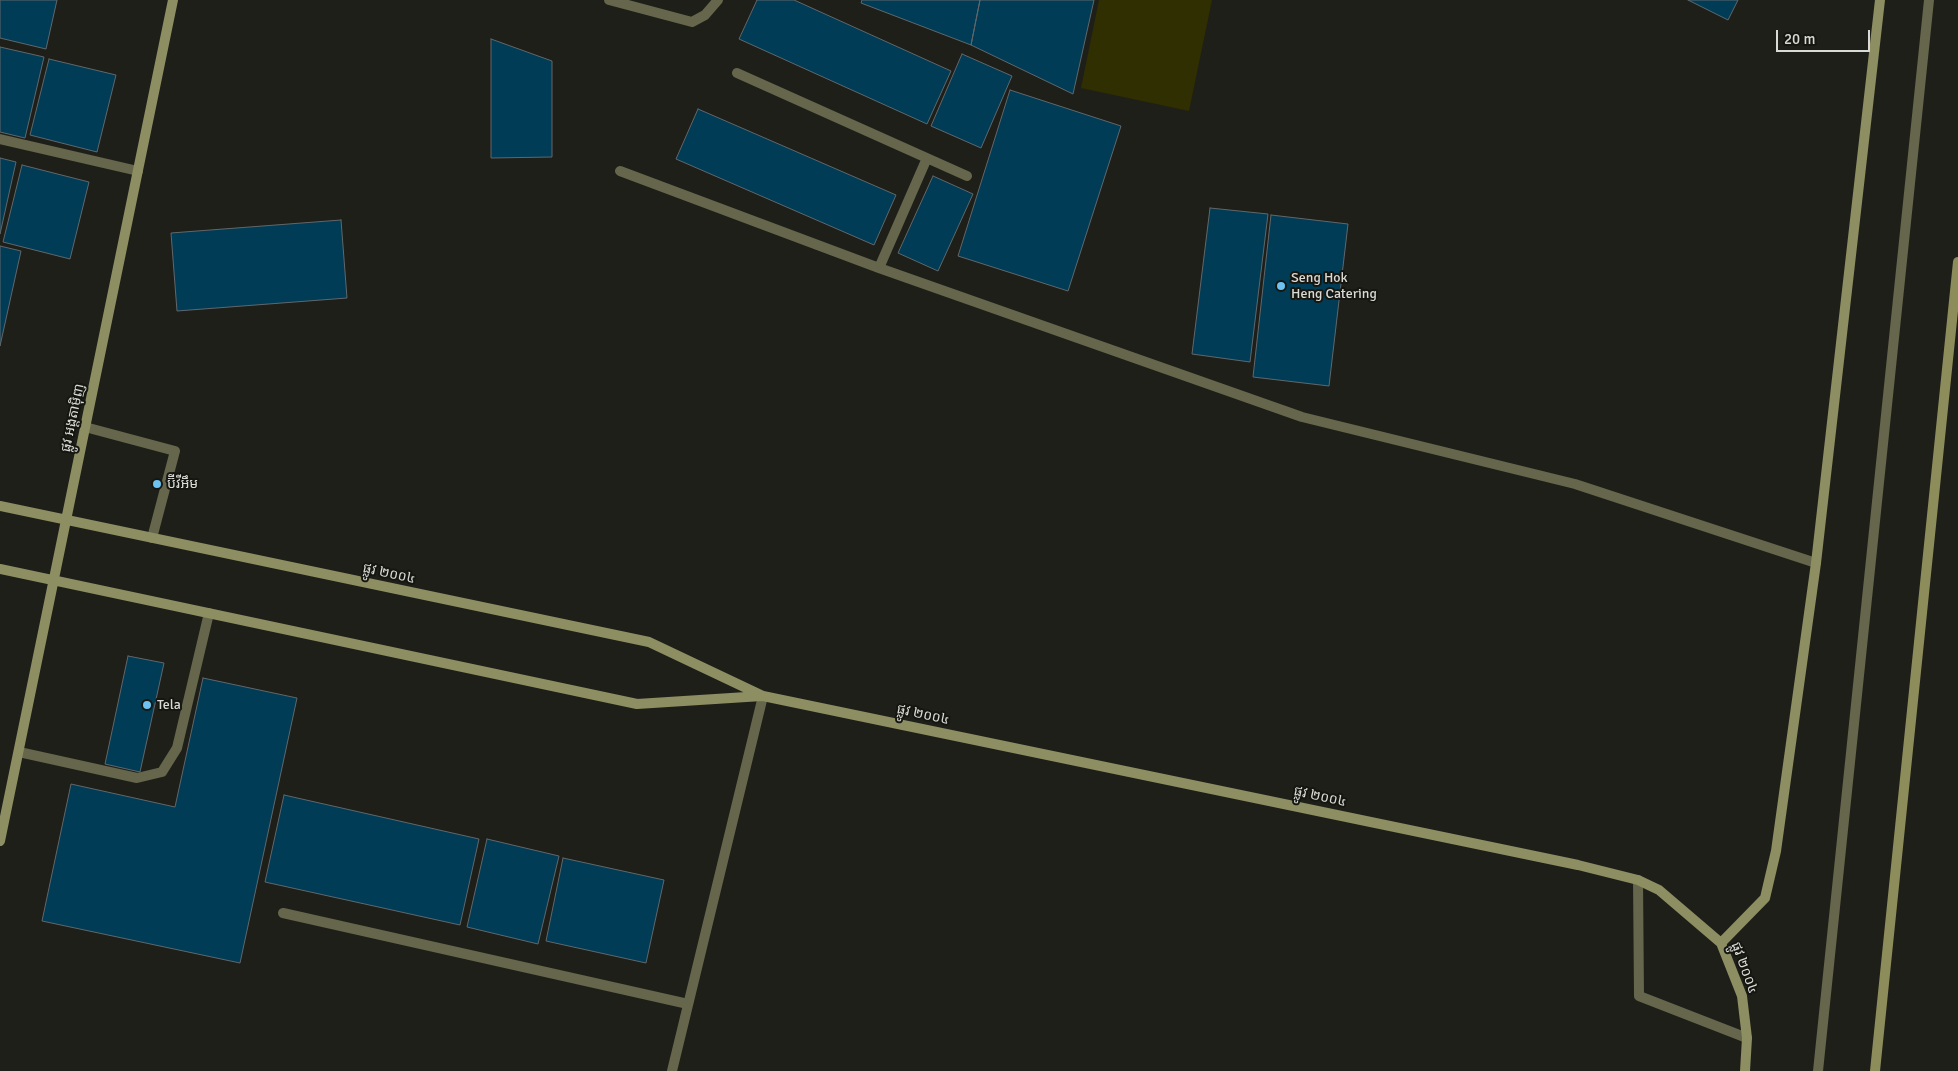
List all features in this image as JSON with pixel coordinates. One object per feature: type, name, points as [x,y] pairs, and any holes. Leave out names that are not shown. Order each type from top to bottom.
[{"type":"main road","name":"ផ្លូវ អង្តតាម៉ិញ","points":[[0,841],[173,0]]},
{"type":"main road","points":[[1721,943],[1765,898],[1776,851],[1816,563],[1880,0]]},
{"type":"main road","name":"ផ្លូវ ២០០៤","points":[[0,506],[649,642],[763,696],[1559,861],[1638,880],[1659,890],[1721,943],[1742,996],[1747,1038],[1745,1071]]},
{"type":"main road","name":"ផ្លូវ ២០០៤","points":[[0,569],[637,704],[763,696]]},
{"type":"street","points":[[609,0],[692,22],[705,15],[718,0]]},
{"type":"street","points":[[1818,1071],[1928,0]]},
{"type":"street","points":[[737,73],[967,176]]},
{"type":"street","points":[[0,139],[138,171]]},
{"type":"street","points":[[879,268],[927,158]]},
{"type":"street","points":[[620,171],[879,268],[1302,417],[1575,484],[1816,563]]},
{"type":"street","points":[[85,427],[175,451],[152,538]]},
{"type":"street","points":[[19,752],[137,778],[162,772],[177,748],[209,613]]},
{"type":"street","points":[[672,1071],[763,696]]},
{"type":"street","points":[[1638,880],[1639,996],[1747,1038]]},
{"type":"street","points":[[283,912],[688,1004]]},
{"type":"shaded area","points":[[1099,0],[1212,0],[1189,111],[1081,88]]},
{"type":"building","points":[[0,0],[57,0],[46,49],[0,38]]},
{"type":"building","points":[[757,0],[794,0],[951,71],[927,124],[739,39]]},
{"type":"building","points":[[862,0],[980,0],[971,45],[861,3]]},
{"type":"building","points":[[980,0],[1094,0],[1073,94],[971,45]]},
{"type":"building","points":[[1688,0],[1738,0],[1728,20]]},
{"type":"building","points":[[491,39],[552,61],[552,157],[491,158]]},
{"type":"building","points":[[0,47],[44,57],[25,138],[0,132]]},
{"type":"building","points":[[962,54],[1012,76],[981,148],[931,126]]},
{"type":"building","points":[[49,59],[116,75],[97,152],[30,135]]},
{"type":"building","points":[[1010,90],[1121,126],[1068,291],[958,256]]},
{"type":"building","points":[[698,109],[896,195],[874,245],[676,159]]},
{"type":"building","points":[[0,158],[16,162],[0,234]]},
{"type":"building","points":[[22,165],[89,182],[70,259],[3,242]]},
{"type":"building","points":[[933,176],[973,194],[938,271],[898,253]]},
{"type":"building","points":[[1210,208],[1268,214],[1250,362],[1192,354]]},
{"type":"building","points":[[1271,215],[1348,224],[1329,386],[1253,377]]},
{"type":"building","points":[[341,220],[347,298],[177,311],[171,233]]},
{"type":"building","points":[[0,246],[21,251],[0,346]]},
{"type":"building","points":[[128,656],[164,663],[140,772],[105,764]]},
{"type":"building","points":[[203,678],[297,698],[240,963],[42,921],[71,784],[175,807]]},
{"type":"building","points":[[284,795],[479,839],[460,925],[265,882]]},
{"type":"building","points":[[487,839],[559,856],[538,944],[467,927]]},
{"type":"building","points":[[563,858],[664,880],[646,963],[546,941]]},
{"type":"waterway","points":[[1875,1071],[1958,262]]},
{"type":"place","name":"Seng Hok Heng Catering","points":[[1281,286]]},
{"type":"place","name":"ប៊ីវីអឹម","points":[[157,484]]},
{"type":"place","name":"Tela","points":[[147,705]]}]
